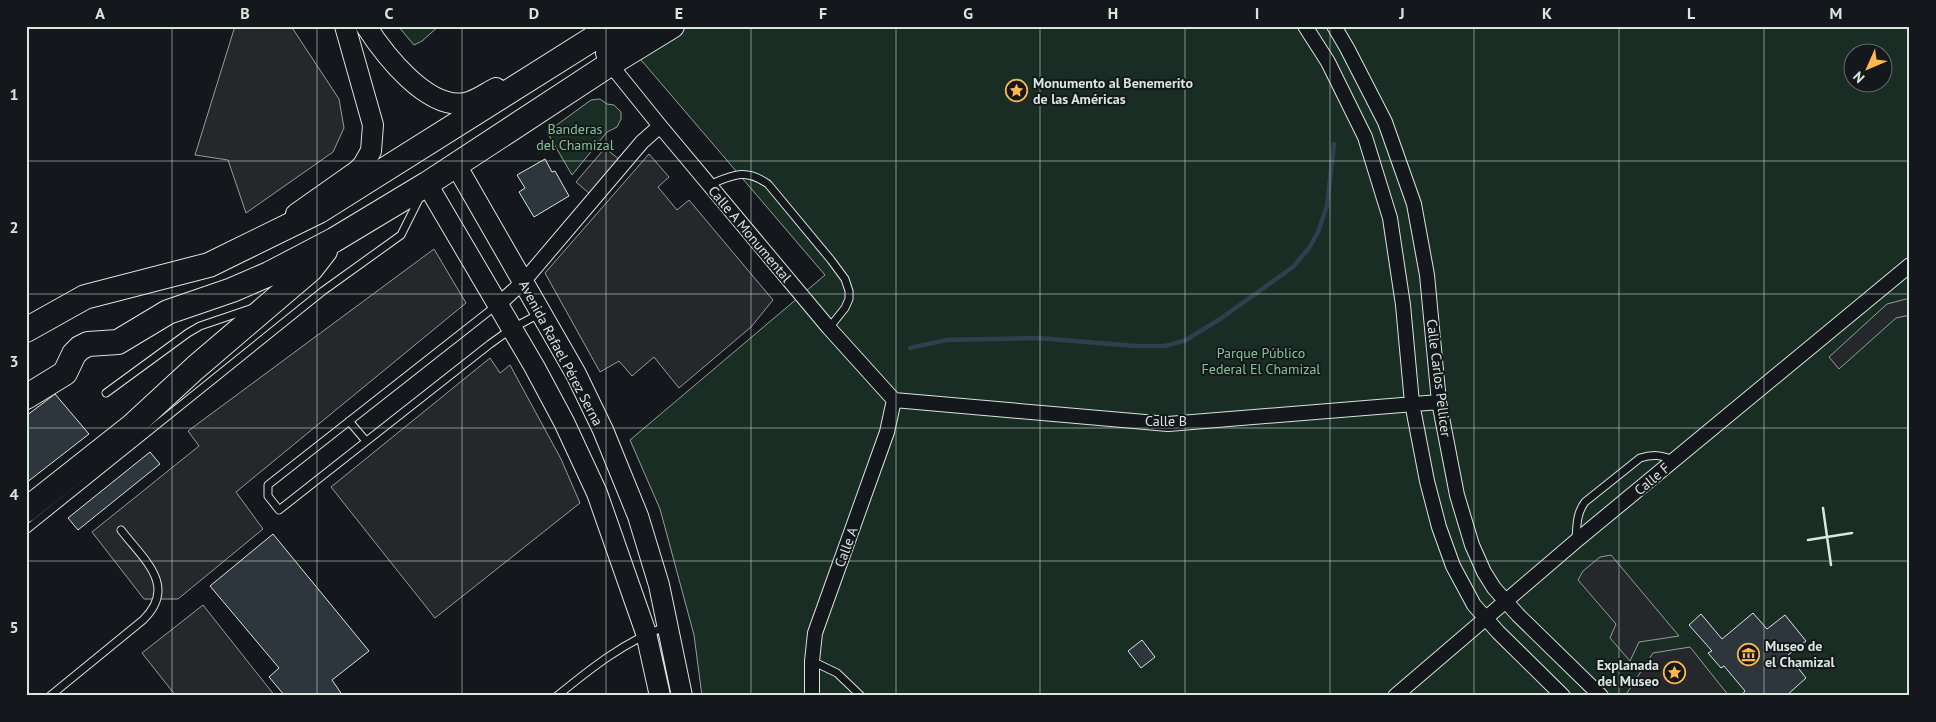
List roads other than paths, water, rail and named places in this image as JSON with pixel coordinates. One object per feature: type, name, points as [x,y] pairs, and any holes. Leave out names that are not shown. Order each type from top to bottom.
[{"type":"highway","points":[[26,330],[85,297],[209,265],[277,232],[319,210],[613,26]]},
{"type":"highway","points":[[610,64],[607,58],[610,46],[637,26]]},
{"type":"highway","points":[[26,398],[64,373],[74,354],[80,348],[88,344],[118,342],[168,312],[232,290],[262,277],[334,240],[427,184],[610,64],[672,26]]},
{"type":"highway","points":[[26,510],[131,427],[269,303],[311,270],[334,240]]},
{"type":"main road","points":[[277,232],[312,202],[364,165],[371,151],[373,125],[345,26]]},
{"type":"main road","points":[[366,26],[393,61],[414,83],[436,98],[453,104],[466,103],[478,98],[570,44],[592,39]]},
{"type":"main road","name":"Avenida Rafael Pérez Serna","points":[[456,165],[576,374],[634,507],[659,585],[682,696]]},
{"type":"main road","points":[[427,184],[534,366],[564,422],[597,493],[646,633],[660,696]]},
{"type":"street","name":"Calle Carlos Pellicer","points":[[1304,26],[1328,62],[1365,137],[1390,218],[1404,305],[1412,403],[1427,481],[1439,527],[1453,566],[1469,597],[1486,618],[1563,696]]},
{"type":"street","name":"Calle Carlos Pellicer","points":[[1334,26],[1385,122],[1414,204],[1427,275],[1439,402],[1457,495],[1472,545],[1484,572],[1494,588],[1601,696]]},
{"type":"street","name":"Calle A Monumental","points":[[610,64],[829,328],[894,400]]},
{"type":"street","points":[[498,305],[523,282],[642,142],[660,126]]},
{"type":"street","name":"Calle F","points":[[1395,696],[1408,691],[1486,618],[1576,541],[1910,265]]},
{"type":"street","name":"Calle B","points":[[894,400],[1168,424],[1439,402]]},
{"type":"street","name":"Calle A","points":[[812,696],[812,661],[815,633],[887,432],[894,400]]},
{"type":"lane","points":[[709,185],[733,175],[748,174],[768,184],[845,279],[849,290],[849,299],[845,308],[829,328]]},
{"type":"lane","points":[[26,530],[323,291],[401,235],[427,184]]},
{"type":"lane","points":[[106,393],[200,326],[269,303]]},
{"type":"lane","points":[[498,305],[268,485],[268,496],[278,510],[511,329],[541,313]]},
{"type":"lane","points":[[349,421],[366,441]]},
{"type":"lane","points":[[1576,541],[1579,510],[1584,502],[1640,458],[1660,455],[1674,460]]},
{"type":"lane","points":[[50,696],[143,620],[153,611],[158,600],[158,585],[153,571],[121,530]]},
{"type":"lane","points":[[557,696],[594,666],[646,633],[668,626]]},
{"type":"lane","points":[[812,661],[836,673],[861,696]]},
{"type":"waterway","points":[[910,348],[946,340],[1038,338],[1135,346],[1165,346],[1186,340],[1220,319],[1293,267],[1309,248],[1318,232],[1327,206],[1334,144]]},
{"type":"place","name":"Monumento al Benemerito de las Américas","points":[[1017,91]]},
{"type":"place","name":"Museo de el Chamizal","points":[[1749,654]]},
{"type":"place","name":"Explanada del Museo","points":[[1675,673]]},
{"type":"park label","name":"Banderas del Chamizal","points":[[575,138]]},
{"type":"park label","name":"Parque Público Federal El Chamizal","points":[[1261,362]]}]
